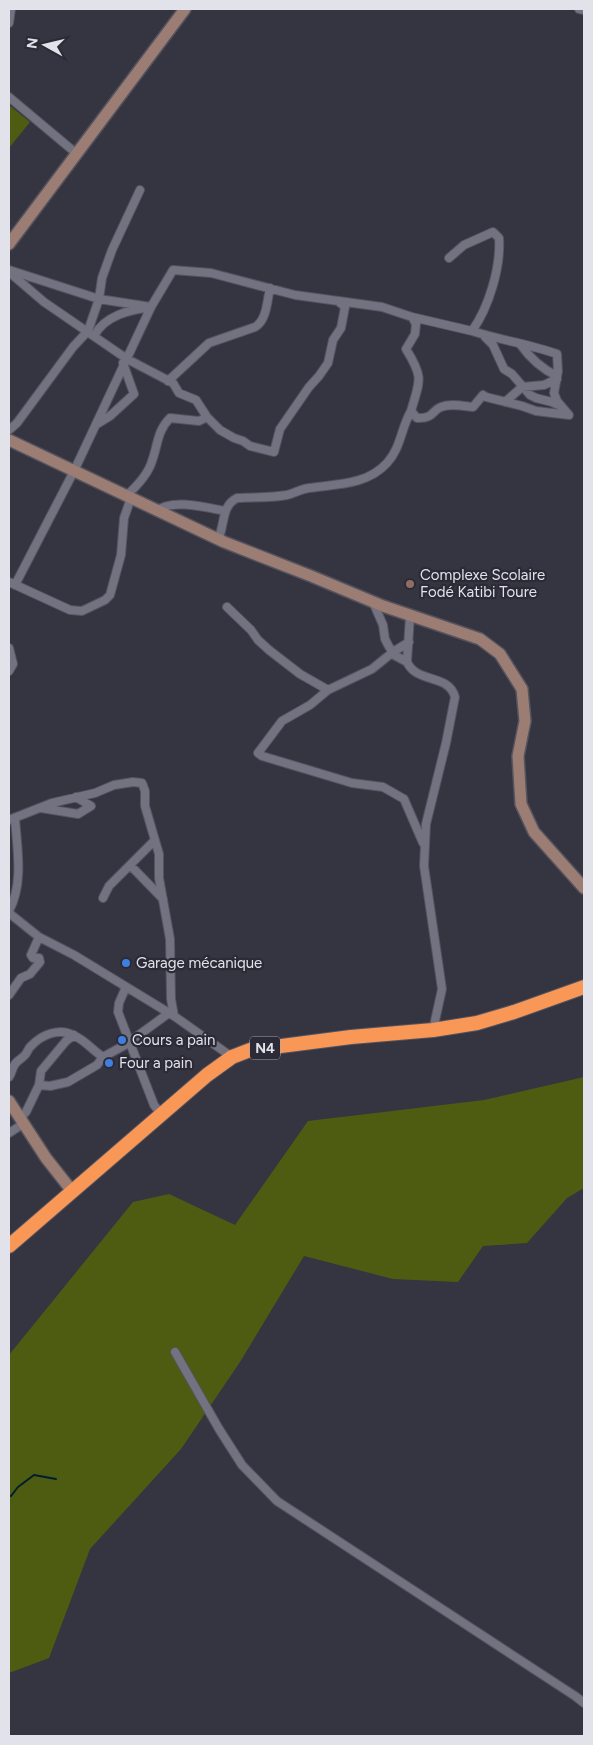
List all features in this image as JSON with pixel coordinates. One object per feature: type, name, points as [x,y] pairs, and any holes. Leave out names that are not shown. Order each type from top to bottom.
[{"type":"highway","name":"N4","points":[[9,1246],[207,1075],[232,1057],[250,1050],[351,1037],[433,1030],[477,1023],[584,987]]},
{"type":"street","points":[[9,23],[11,9]]},
{"type":"street","points":[[9,244],[185,9]]},
{"type":"street","points":[[580,9],[584,10]]},
{"type":"street","points":[[9,97],[77,154]]},
{"type":"street","points":[[91,333],[102,278],[112,250],[140,190]]},
{"type":"street","points":[[449,258],[464,245],[493,232],[499,238],[497,274],[482,312],[472,331]]},
{"type":"street","points":[[207,417],[199,421],[170,418],[164,424],[156,444],[152,462],[129,497],[124,518],[121,555],[110,595],[105,600],[82,611],[70,610],[12,583],[74,471],[151,307],[173,270],[211,273],[295,295],[382,307],[412,317],[536,347],[557,354],[557,377],[554,393],[561,407]]},
{"type":"street","points":[[9,271],[99,299],[151,307]]},
{"type":"street","points":[[9,271],[44,302],[116,351],[126,362],[173,383],[179,392],[196,400],[207,417],[220,430],[250,446],[274,452],[280,429],[328,363],[333,340],[341,328],[345,307],[339,302]]},
{"type":"street","points":[[168,381],[209,343],[261,324],[270,288]]},
{"type":"street","points":[[9,430],[73,347],[113,317],[151,307]]},
{"type":"street","points":[[218,540],[222,530],[225,511],[231,501],[238,498],[287,495],[306,488],[341,485],[358,481],[375,474],[387,463],[394,453],[406,419],[411,411],[420,380],[417,366],[406,349],[415,334],[416,324],[412,317]]},
{"type":"street","points":[[411,411],[417,418],[422,418],[433,415],[441,407],[455,405],[473,407],[484,395],[536,411],[568,416],[569,414],[561,407],[548,400],[536,398],[526,392],[512,374],[504,369],[493,345],[482,334]]},
{"type":"street","points":[[520,344],[541,367],[557,377]]},
{"type":"street","points":[[96,425],[110,416],[134,394],[126,362]]},
{"type":"street","points":[[505,402],[522,387],[544,385],[557,377]]},
{"type":"street","points":[[9,440],[218,540],[410,616],[480,639],[500,654],[522,689],[525,721],[518,756],[522,804],[534,832],[584,888]]},
{"type":"street","points":[[157,511],[161,507],[192,504],[225,511]]},
{"type":"street","points":[[373,602],[383,625],[385,639],[392,652],[398,658],[407,662]]},
{"type":"street","points":[[227,607],[269,650],[300,674],[328,690]]},
{"type":"street","points":[[410,616],[407,662],[412,671],[438,680],[448,686],[453,690],[455,697],[446,744],[435,780],[426,824],[424,846],[427,886],[442,989],[433,1030]]},
{"type":"street","points":[[409,642],[392,652],[372,669],[328,690],[310,705],[282,721],[258,753],[262,756],[352,783],[383,787],[404,799],[424,846]]},
{"type":"street","points":[[9,648],[13,664],[9,671]]},
{"type":"street","points":[[172,1015],[170,939],[159,878],[159,854],[145,806],[145,791],[142,783],[119,784],[12,819],[18,880],[9,912],[39,937],[74,955],[172,1015],[232,1057]]},
{"type":"street","points":[[41,808],[78,814],[91,806],[76,797]]},
{"type":"street","points":[[103,898],[109,886],[155,840]]},
{"type":"street","points":[[130,865],[163,899]]},
{"type":"street","points":[[9,995],[21,978],[30,974],[40,962],[39,958],[33,958],[31,955],[39,937]]},
{"type":"street","points":[[126,987],[118,1007],[151,1100],[161,1114]]},
{"type":"street","points":[[39,1085],[50,1086],[68,1082],[97,1065],[103,1056],[172,1015]]},
{"type":"street","points":[[9,1077],[13,1066],[24,1057],[30,1047],[46,1035],[56,1031],[74,1035],[103,1056]]},
{"type":"street","points":[[9,1133],[22,1121],[39,1085],[41,1072],[66,1041],[74,1035]]},
{"type":"street","points":[[9,1101],[46,1158],[72,1191]]},
{"type":"street","points":[[175,1352],[218,1429],[242,1465],[277,1501],[584,1703]]},
{"type":"green space","points":[[9,105],[30,122],[9,148]]},
{"type":"green space","points":[[584,1077],[584,1188],[567,1198],[527,1243],[483,1246],[458,1282],[393,1279],[304,1256],[240,1362],[181,1449],[90,1549],[49,1658],[9,1673],[9,1355],[133,1202],[169,1194],[235,1225],[308,1121],[484,1100]]},
{"type":"waterway","points":[[9,1496],[34,1475],[56,1479]]},
{"type":"place","name":"Complexe Scolaire Fodé Katibi Toure","points":[[410,584]]},
{"type":"place","name":"Garage mécanique","points":[[126,963]]},
{"type":"place","name":"Cours a pain","points":[[122,1040]]},
{"type":"place","name":"Four a pain","points":[[109,1063]]}]
